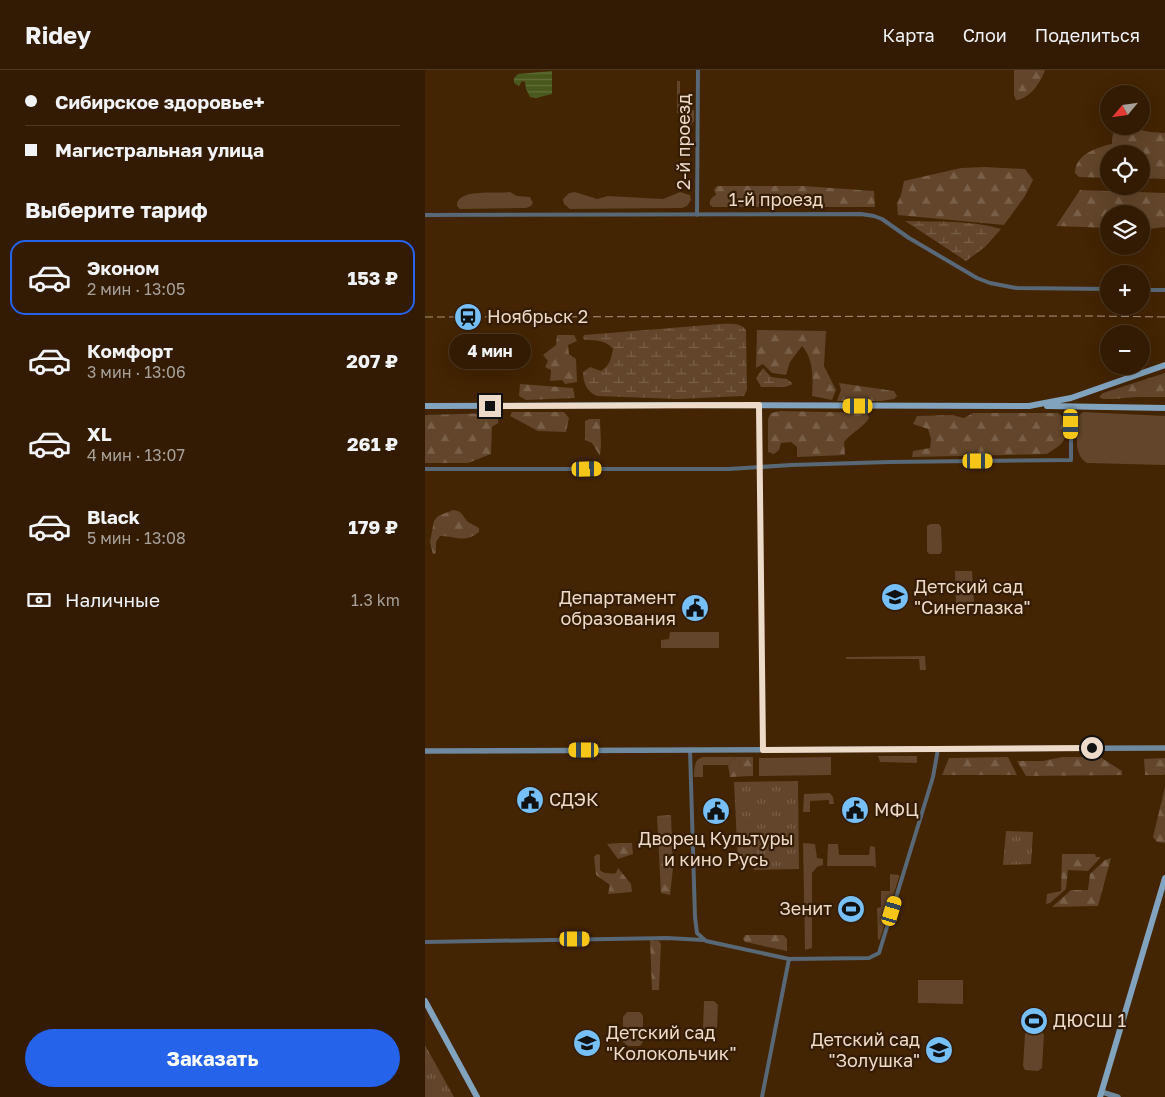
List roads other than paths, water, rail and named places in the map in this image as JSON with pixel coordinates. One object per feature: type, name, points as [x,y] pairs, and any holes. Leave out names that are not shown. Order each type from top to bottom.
[{"type":"main road","points":[[1029,406],[1056,402],[1086,393],[1165,365]]},
{"type":"main road","points":[[425,406],[759,405],[1165,408]]},
{"type":"main road","points":[[425,751],[1165,748]]},
{"type":"main road","points":[[1118,1097],[1101,1094],[1165,878]]},
{"type":"main road","points":[[425,1001],[477,1097]]},
{"type":"street","name":"2-й проезд","points":[[697,215],[698,70]]},
{"type":"street","name":"1-й проезд","points":[[425,215],[861,214],[875,216],[977,278],[990,283],[1017,288],[1100,289]]},
{"type":"street","points":[[1150,290],[1165,290]]},
{"type":"street","points":[[759,405],[763,750]]},
{"type":"street","points":[[425,469],[729,469],[759,466],[889,462],[1071,460],[1071,407]]},
{"type":"street","points":[[425,942],[667,938],[706,941],[789,959],[869,958],[879,952],[933,777],[938,749]]},
{"type":"street","points":[[690,750],[695,926],[700,938],[706,941]]},
{"type":"street","points":[[762,1097],[789,959]]},
{"type":"railway","points":[[425,317],[1165,317]]},
{"type":"place","name":"Ноябрьск 2","points":[[468,317]]},
{"type":"place","name":"Детский сад \"Синеглазка\"","points":[[895,597]]},
{"type":"place","name":"Департамент образования","points":[[695,608]]},
{"type":"place","name":"СДЭК","points":[[530,800]]},
{"type":"place","name":"МФЦ","points":[[855,810]]},
{"type":"place","name":"Дворец Культуры и кино Русь","points":[[716,811]]},
{"type":"place","name":"Зенит","points":[[851,909]]},
{"type":"place","name":"ДЮСШ 1","points":[[1034,1021]]},
{"type":"place","name":"Детский сад \"Колокольчик\"","points":[[587,1043]]},
{"type":"place","name":"Детский сад \"Золушка\"","points":[[939,1050]]}]
